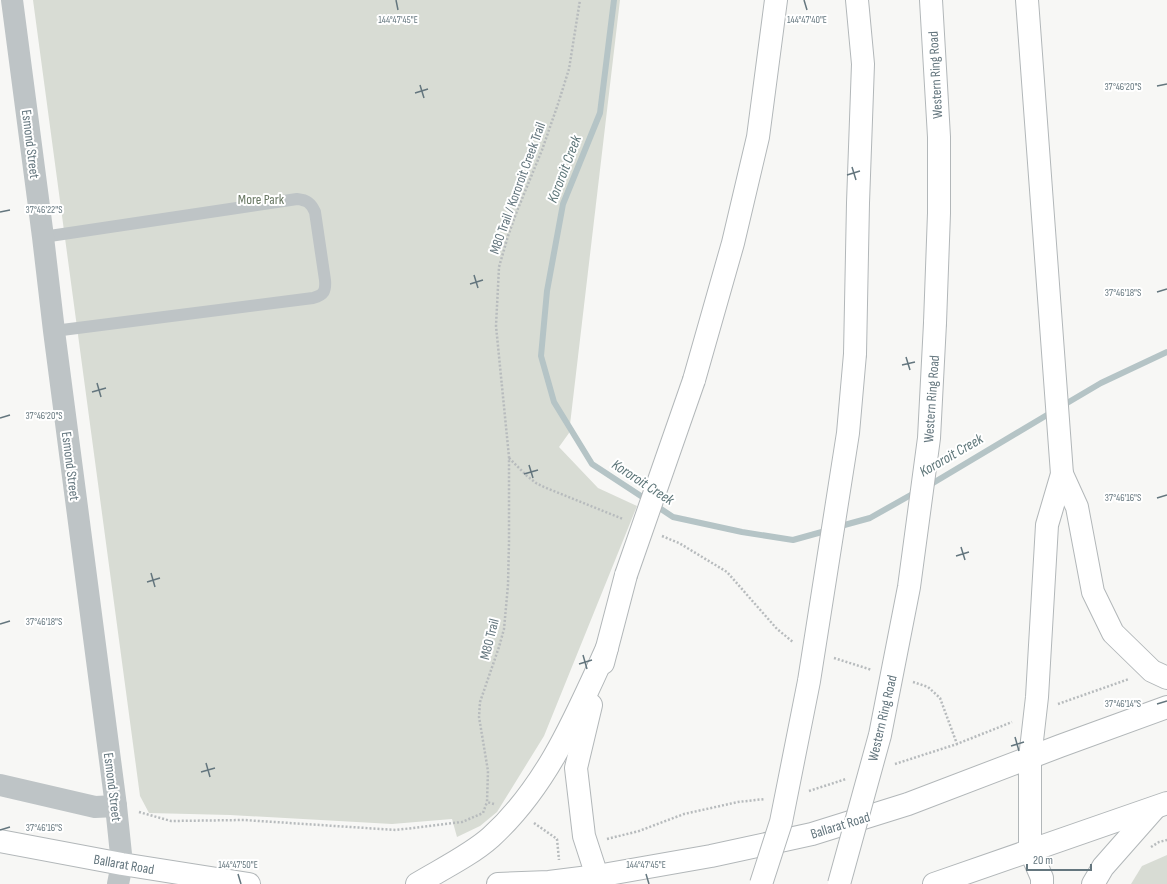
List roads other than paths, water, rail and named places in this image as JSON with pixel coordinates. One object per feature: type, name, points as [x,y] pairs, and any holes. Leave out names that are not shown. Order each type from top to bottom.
[{"type":"highway","points":[[596,880],[584,836],[576,768],[626,575],[694,380],[733,243],[758,138],[776,0]]},
{"type":"highway","points":[[761,884],[781,822],[809,681],[848,433],[855,354],[862,64],[857,0]]},
{"type":"highway","name":"Western Ring Road","points":[[839,884],[880,735],[909,587],[929,438],[939,214],[939,137],[931,0]]},
{"type":"highway","points":[[1026,0],[1062,474],[1077,507],[1093,592],[1113,633],[1152,671],[1167,678]]},
{"type":"highway","points":[[1042,884],[1042,878],[1030,850],[1030,758],[1037,697],[1047,525],[1062,474]]},
{"type":"highway","points":[[416,884],[481,845],[516,813],[538,784],[568,733],[607,648]]},
{"type":"highway","name":"Ballarat Road","points":[[498,884],[596,880],[812,834],[908,804],[1167,707]]},
{"type":"highway","points":[[934,884],[1161,806]]},
{"type":"highway","points":[[1093,884],[1103,867],[1161,806]]},
{"type":"highway","name":"Ballarat Road","points":[[0,841],[120,874],[249,884]]},
{"type":"street","name":"Esmond Street","points":[[12,0],[116,806],[120,874]]},
{"type":"street","points":[[0,785],[95,807],[116,806]]},
{"type":"lane","points":[[43,236],[297,199],[304,200],[309,202],[315,212],[326,288],[324,293],[313,298],[54,331]]},
{"type":"waterway","name":"Kororoit Creek","points":[[614,0],[600,113],[563,204],[547,291],[541,356],[554,402],[592,464],[647,500]]},
{"type":"waterway","name":"Kororoit Creek","points":[[1062,406],[1101,383],[1167,352]]},
{"type":"waterway","name":"Kororoit Creek","points":[[928,486],[1052,412]]},
{"type":"waterway","name":"Kororoit Creek","points":[[837,527],[870,518],[916,492]]},
{"type":"waterway","name":"Kororoit Creek","points":[[655,505],[673,517],[742,532],[793,540],[829,530]]},
{"type":"park label","name":"More Park","points":[[261,199]]}]
